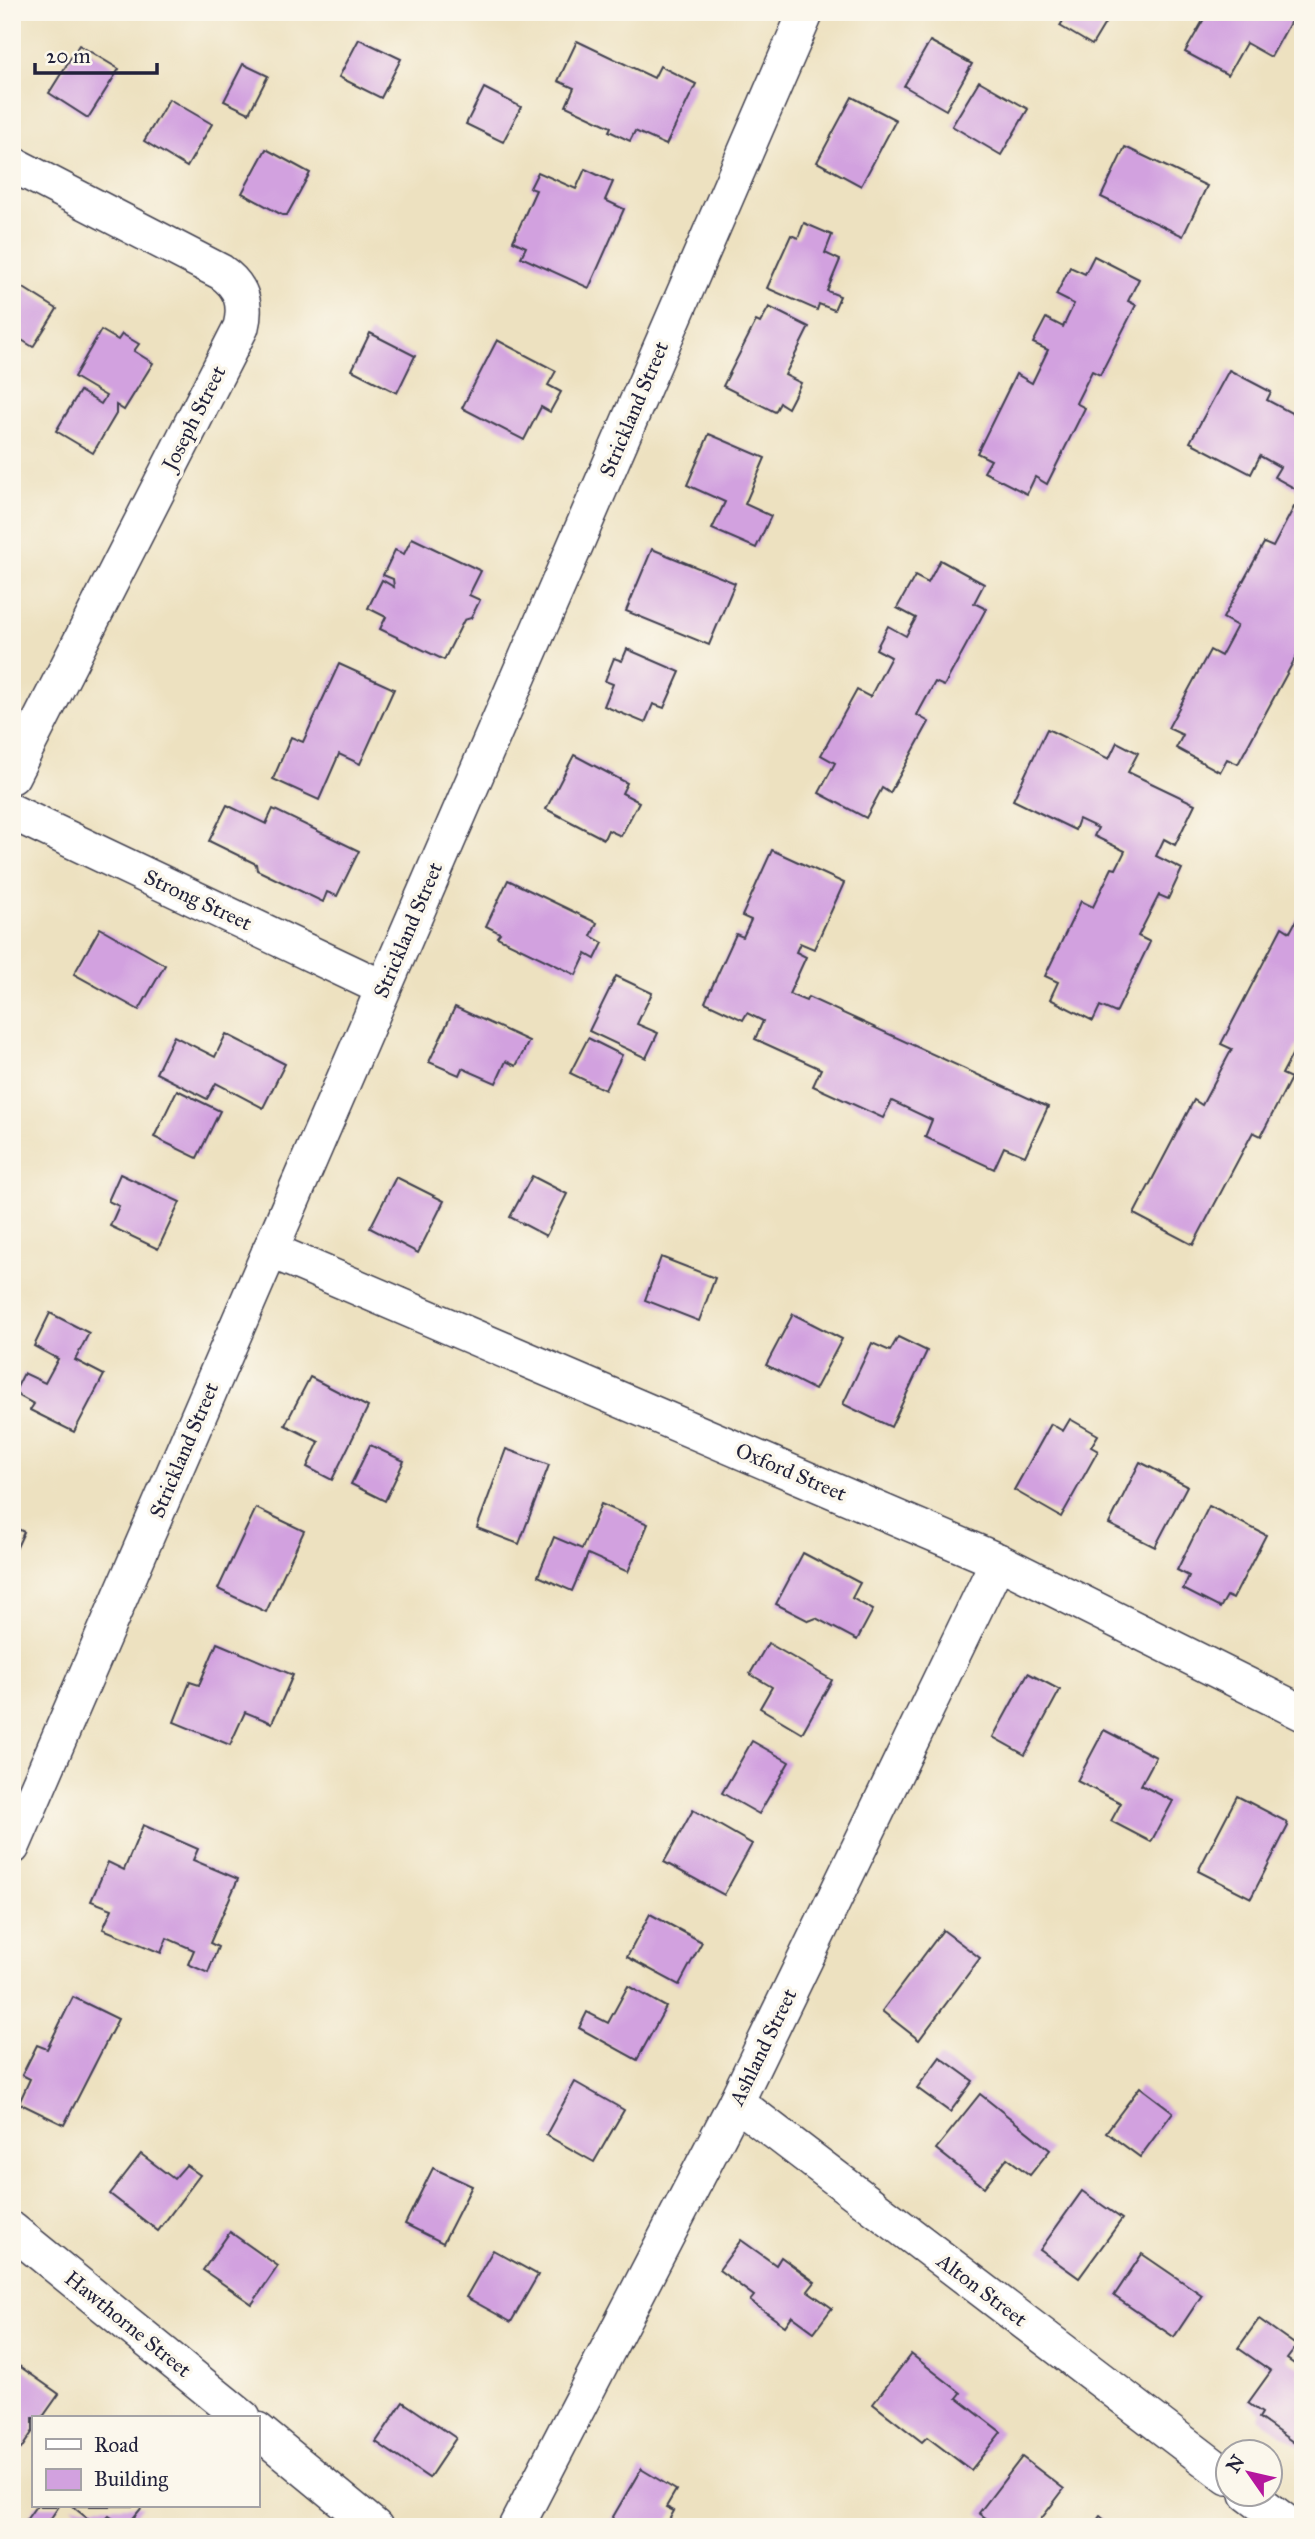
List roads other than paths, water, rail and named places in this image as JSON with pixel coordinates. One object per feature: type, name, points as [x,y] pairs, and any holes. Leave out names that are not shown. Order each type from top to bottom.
[{"type":"street","name":"Strickland Street","points":[[12,1847],[806,12]]},
{"type":"street","name":"Joseph Street","points":[[12,164],[221,272],[239,289],[244,302],[241,327],[12,776]]},
{"type":"street","name":"Strong Street","points":[[12,812],[383,988]]},
{"type":"street","name":"Oxford Street","points":[[270,1250],[998,1561],[1303,1713]]},
{"type":"street","name":"Ashland Street","points":[[516,2527],[736,2102],[998,1561]]},
{"type":"street","name":"Alton Street","points":[[736,2102],[1214,2467]]},
{"type":"street","name":"Hawthorne Street","points":[[12,2230],[241,2416]]},
{"type":"street","points":[[259,2432],[375,2527]]},
{"type":"street","points":[[1267,2508],[1292,2527]]}]
